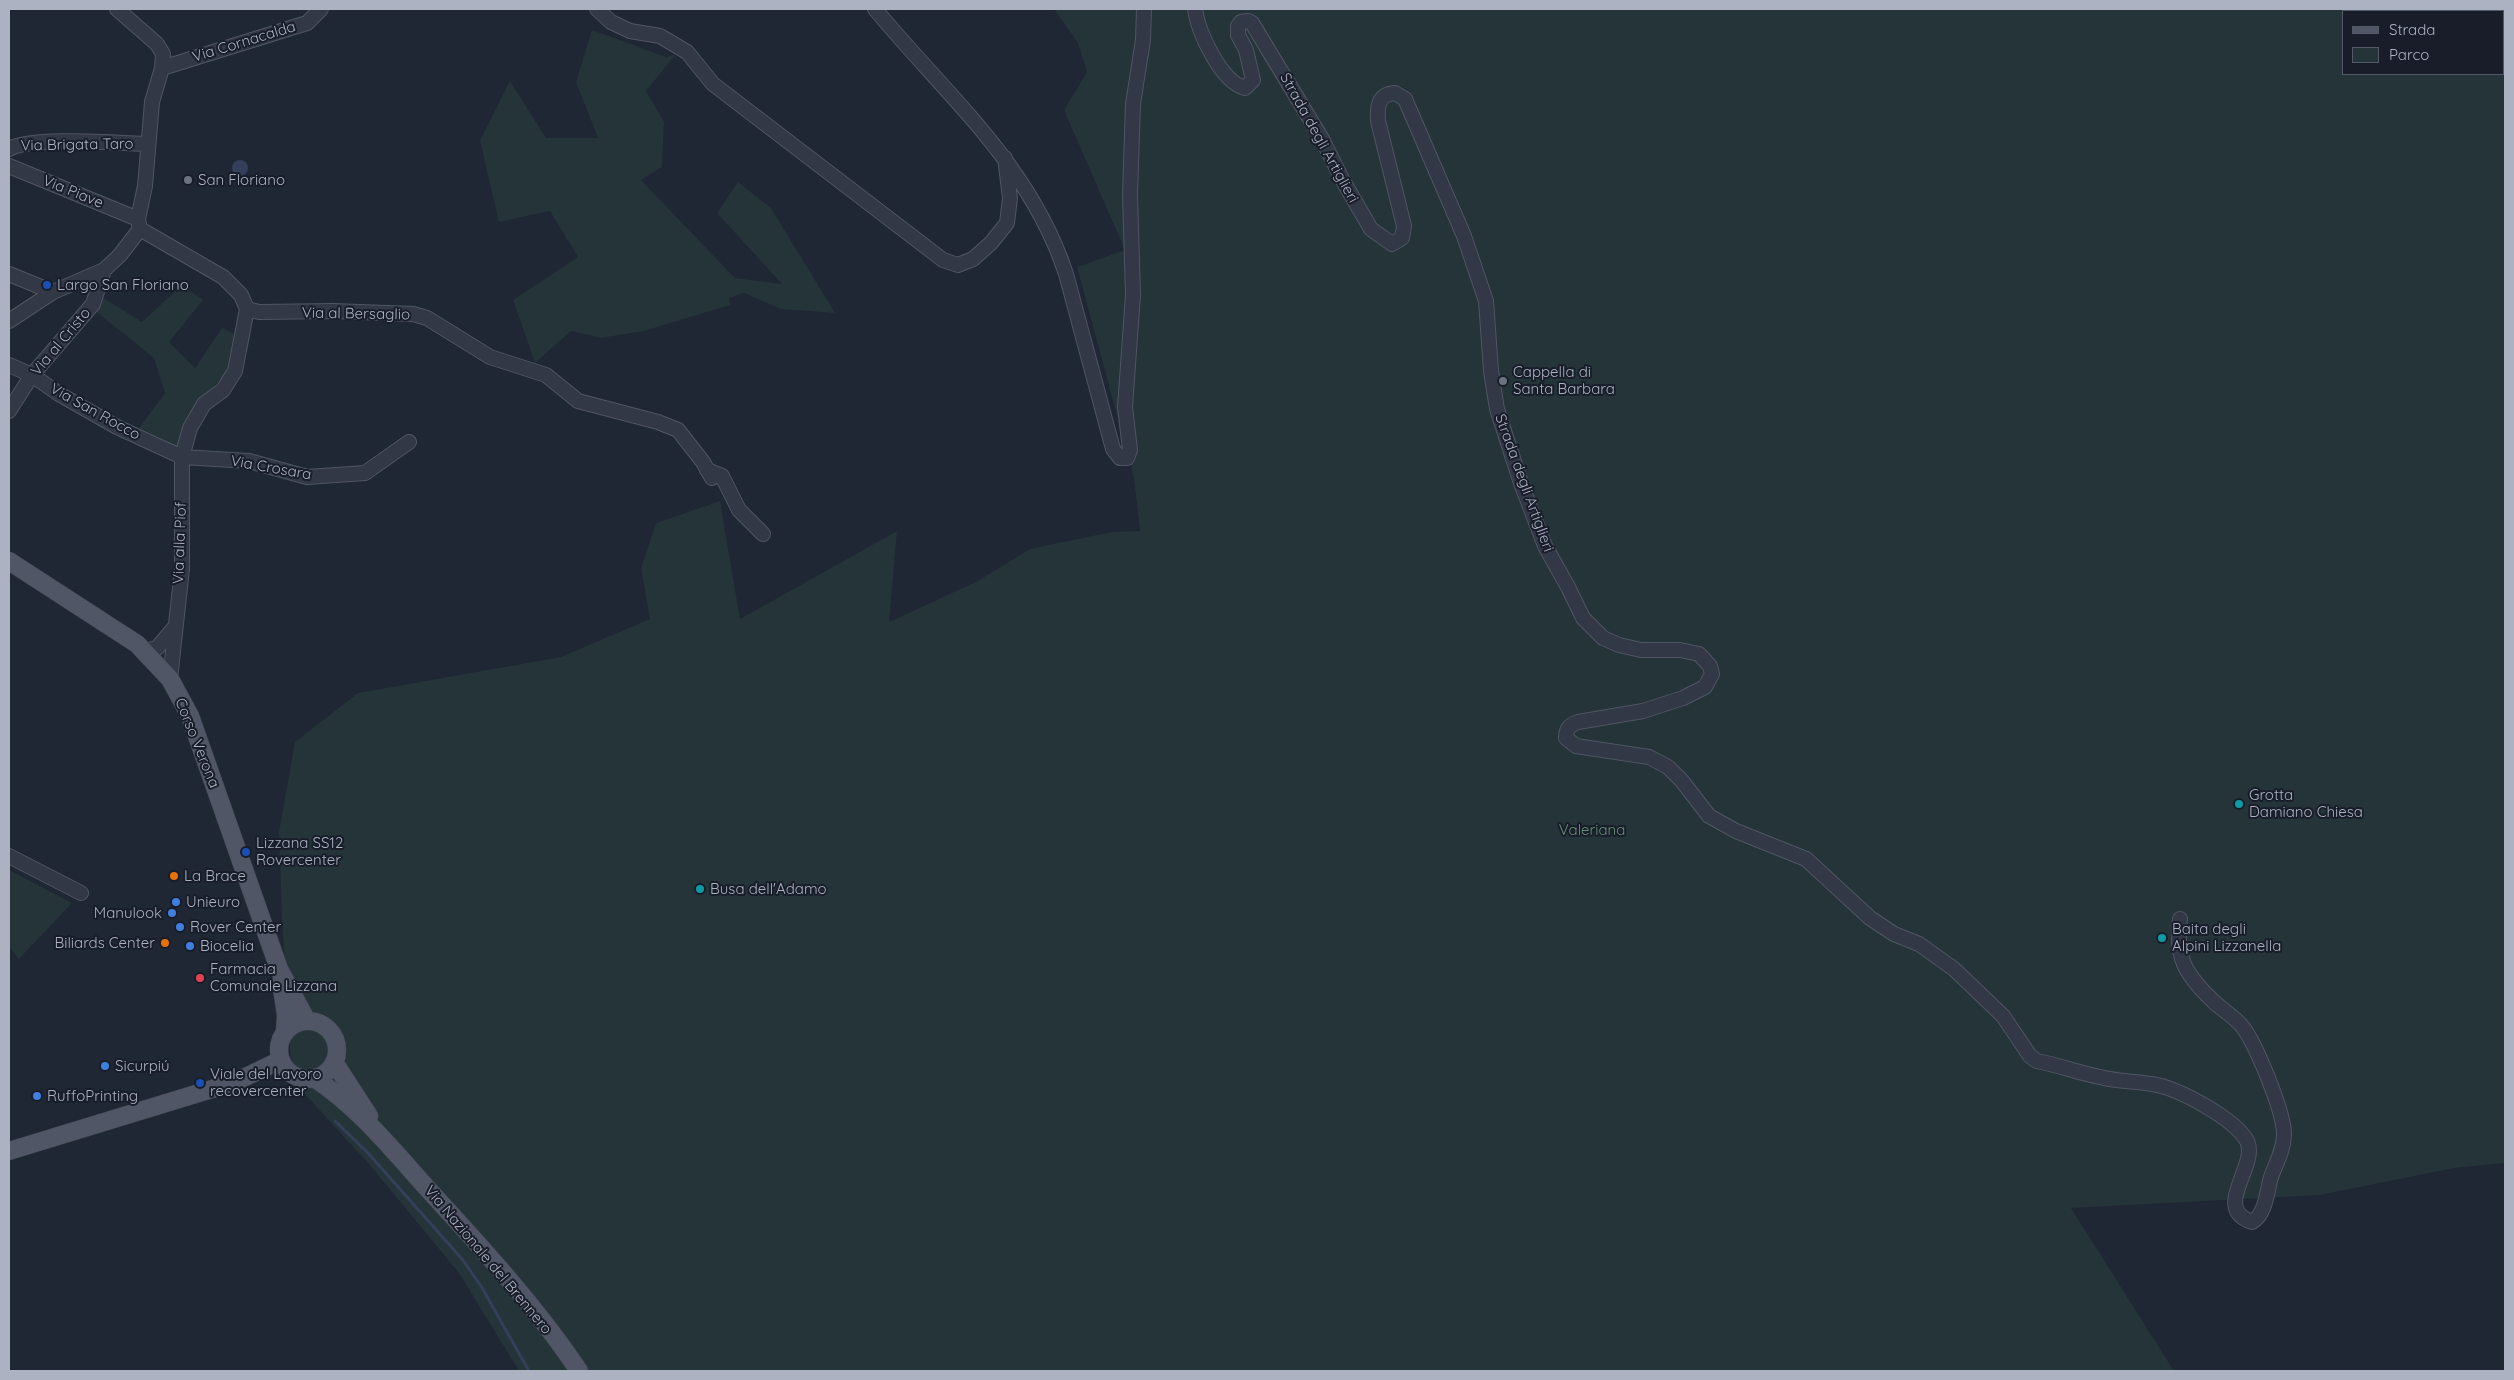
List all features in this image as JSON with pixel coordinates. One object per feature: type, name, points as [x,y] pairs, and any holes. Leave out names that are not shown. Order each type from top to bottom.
[{"type":"main road","name":"Corso Verona","points":[[9,561],[151,652],[170,679],[190,716],[279,969]]},
{"type":"main road","points":[[279,969],[307,1021]]},
{"type":"main road","points":[[279,969],[286,1015],[285,1032],[281,1041],[281,1060],[286,1069],[294,1075],[304,1078],[314,1078],[329,1069],[334,1062],[336,1043],[332,1034],[325,1027],[307,1021],[295,1024],[285,1032]]},
{"type":"main road","points":[[9,1151],[235,1082],[281,1060]]},
{"type":"main road","name":"Via Nazionale del Brennero","points":[[334,1062],[394,1151]]},
{"type":"main road","name":"Via Nazionale del Brennero","points":[[314,1078],[329,1088],[394,1151],[515,1288],[579,1371]]},
{"type":"street","points":[[9,321],[53,292],[104,270],[120,255],[139,224],[145,186],[152,102],[162,68],[163,54],[157,44],[117,9]]},
{"type":"street","name":"Via Cornacalda","points":[[162,68],[307,23],[321,9]]},
{"type":"street","points":[[597,9],[611,22],[630,31],[660,36],[687,52],[713,84],[943,260],[958,265],[973,259],[991,243],[1007,223],[1010,198],[1005,158]]},
{"type":"street","points":[[876,9],[900,38],[956,98],[1005,158],[1039,210],[1056,246],[1113,449],[1120,458],[1127,458],[1130,450],[1125,407],[1133,295],[1130,194],[1133,104],[1143,40],[1144,9]]},
{"type":"street","name":"Strada degli Artiglieri","points":[[1195,9],[1203,38],[1213,54],[1232,81],[1245,88],[1253,80],[1246,50],[1238,35],[1238,26],[1241,22],[1248,21],[1252,24],[1322,139],[1342,180],[1371,230],[1392,244],[1402,238],[1404,226],[1378,121],[1377,110],[1384,95],[1395,93],[1404,99],[1464,236],[1486,301],[1491,371],[1497,409],[1525,495],[1545,546],[1583,618],[1603,638],[1619,646],[1641,650],[1680,650],[1699,654],[1711,670],[1705,687],[1683,698],[1643,711],[1570,725],[1566,731],[1566,738],[1576,746],[1649,757],[1668,767],[1682,781],[1709,816],[1736,831],[1806,859],[1870,918],[1894,934],[1919,944],[1954,969],[2003,1016],[2030,1056],[2037,1061],[2118,1081],[2158,1085],[2225,1118],[2247,1141],[2250,1158],[2236,1194],[2238,1214],[2252,1222],[2262,1209],[2283,1148],[2283,1124],[2269,1081],[2241,1025],[2197,984],[2183,963],[2179,949],[2180,919]]},
{"type":"street","name":"Via Brigata Taro","points":[[9,149],[16,145],[59,143],[147,144]]},
{"type":"street","name":"Via Piave","points":[[9,166],[139,224],[223,277],[241,295],[247,309]]},
{"type":"street","name":"Via al Cristo","points":[[9,411],[32,376],[93,304],[104,270]]},
{"type":"street","points":[[9,274],[53,292]]},
{"type":"street","name":"Via alla Piof","points":[[170,679],[174,628],[182,569],[182,457],[190,428],[204,404],[223,390],[235,371],[247,309]]},
{"type":"street","name":"Via al Bersaglio","points":[[247,309],[259,312],[334,311],[413,314],[428,318],[490,357],[546,375],[578,401],[658,422],[678,430],[710,474],[722,476],[735,504],[760,526]]},
{"type":"street","name":"Via San Rocco","points":[[9,365],[32,376],[59,394],[117,427],[182,457]]},
{"type":"street","name":"Via Crosara","points":[[182,457],[249,461],[307,477],[365,473],[409,442]]},
{"type":"street","points":[[172,651],[165,657],[151,652],[174,628]]},
{"type":"street","points":[[9,856],[81,893]]},
{"type":"green space","name":"Valeriana","points":[[1054,9],[2505,9],[2505,1163],[2454,1168],[2320,1195],[2071,1208],[2174,1371],[519,1371],[459,1273],[368,1163],[292,1080],[282,919],[279,832],[295,742],[358,693],[561,657],[650,619],[641,568],[656,523],[720,501],[740,619],[897,531],[889,622],[976,582],[1030,549],[1111,532],[1140,531],[1134,478],[1077,267],[1125,250],[1064,110],[1087,72],[1078,43]]},
{"type":"green space","points":[[592,30],[666,57],[676,54],[646,91],[664,122],[662,167],[641,180],[735,278],[782,284],[717,213],[738,182],[771,208],[835,313],[781,309],[744,293],[729,298],[730,305],[644,331],[601,338],[571,331],[535,363],[513,300],[578,257],[550,211],[499,222],[480,141],[510,81],[546,138],[598,138],[576,82]]},
{"type":"green space","points":[[182,285],[203,300],[169,342],[195,368],[222,328],[234,334],[229,371],[205,395],[178,447],[139,428],[165,393],[154,358],[93,309],[102,297],[142,322]]},
{"type":"green space","points":[[9,870],[72,903],[19,959],[9,947]]},
{"type":"water","points":[[237,160],[243,160],[248,165],[246,174],[237,176],[232,171],[232,165]]},
{"type":"waterway","points":[[335,1121],[368,1153],[462,1259],[481,1286],[529,1371]]},
{"type":"place","name":"San Floriano","points":[[188,180]]},
{"type":"place","name":"Largo San Floriano","points":[[47,285]]},
{"type":"place","name":"Cappella di Santa Barbara","points":[[1503,381]]},
{"type":"place","name":"Grotta Damiano Chiesa","points":[[2239,804]]},
{"type":"place","name":"Lizzana SS12 Rovercenter","points":[[246,852]]},
{"type":"place","name":"La Brace","points":[[174,876]]},
{"type":"place","name":"Busa dell'Adamo","points":[[700,889]]},
{"type":"place","name":"Unieuro","points":[[176,902]]},
{"type":"place","name":"Manulook","points":[[172,913]]},
{"type":"place","name":"Rover Center","points":[[180,927]]},
{"type":"place","name":"Baita degli Alpini Lizzanella","points":[[2162,938]]},
{"type":"place","name":"Biliards Center","points":[[165,943]]},
{"type":"place","name":"Biocelia","points":[[190,946]]},
{"type":"place","name":"Farmacia Comunale Lizzana","points":[[200,978]]},
{"type":"place","name":"Sicurpiú","points":[[105,1066]]},
{"type":"place","name":"Viale del Lavoro recovercenter","points":[[200,1083]]},
{"type":"place","name":"RuffoPrinting","points":[[37,1096]]}]
